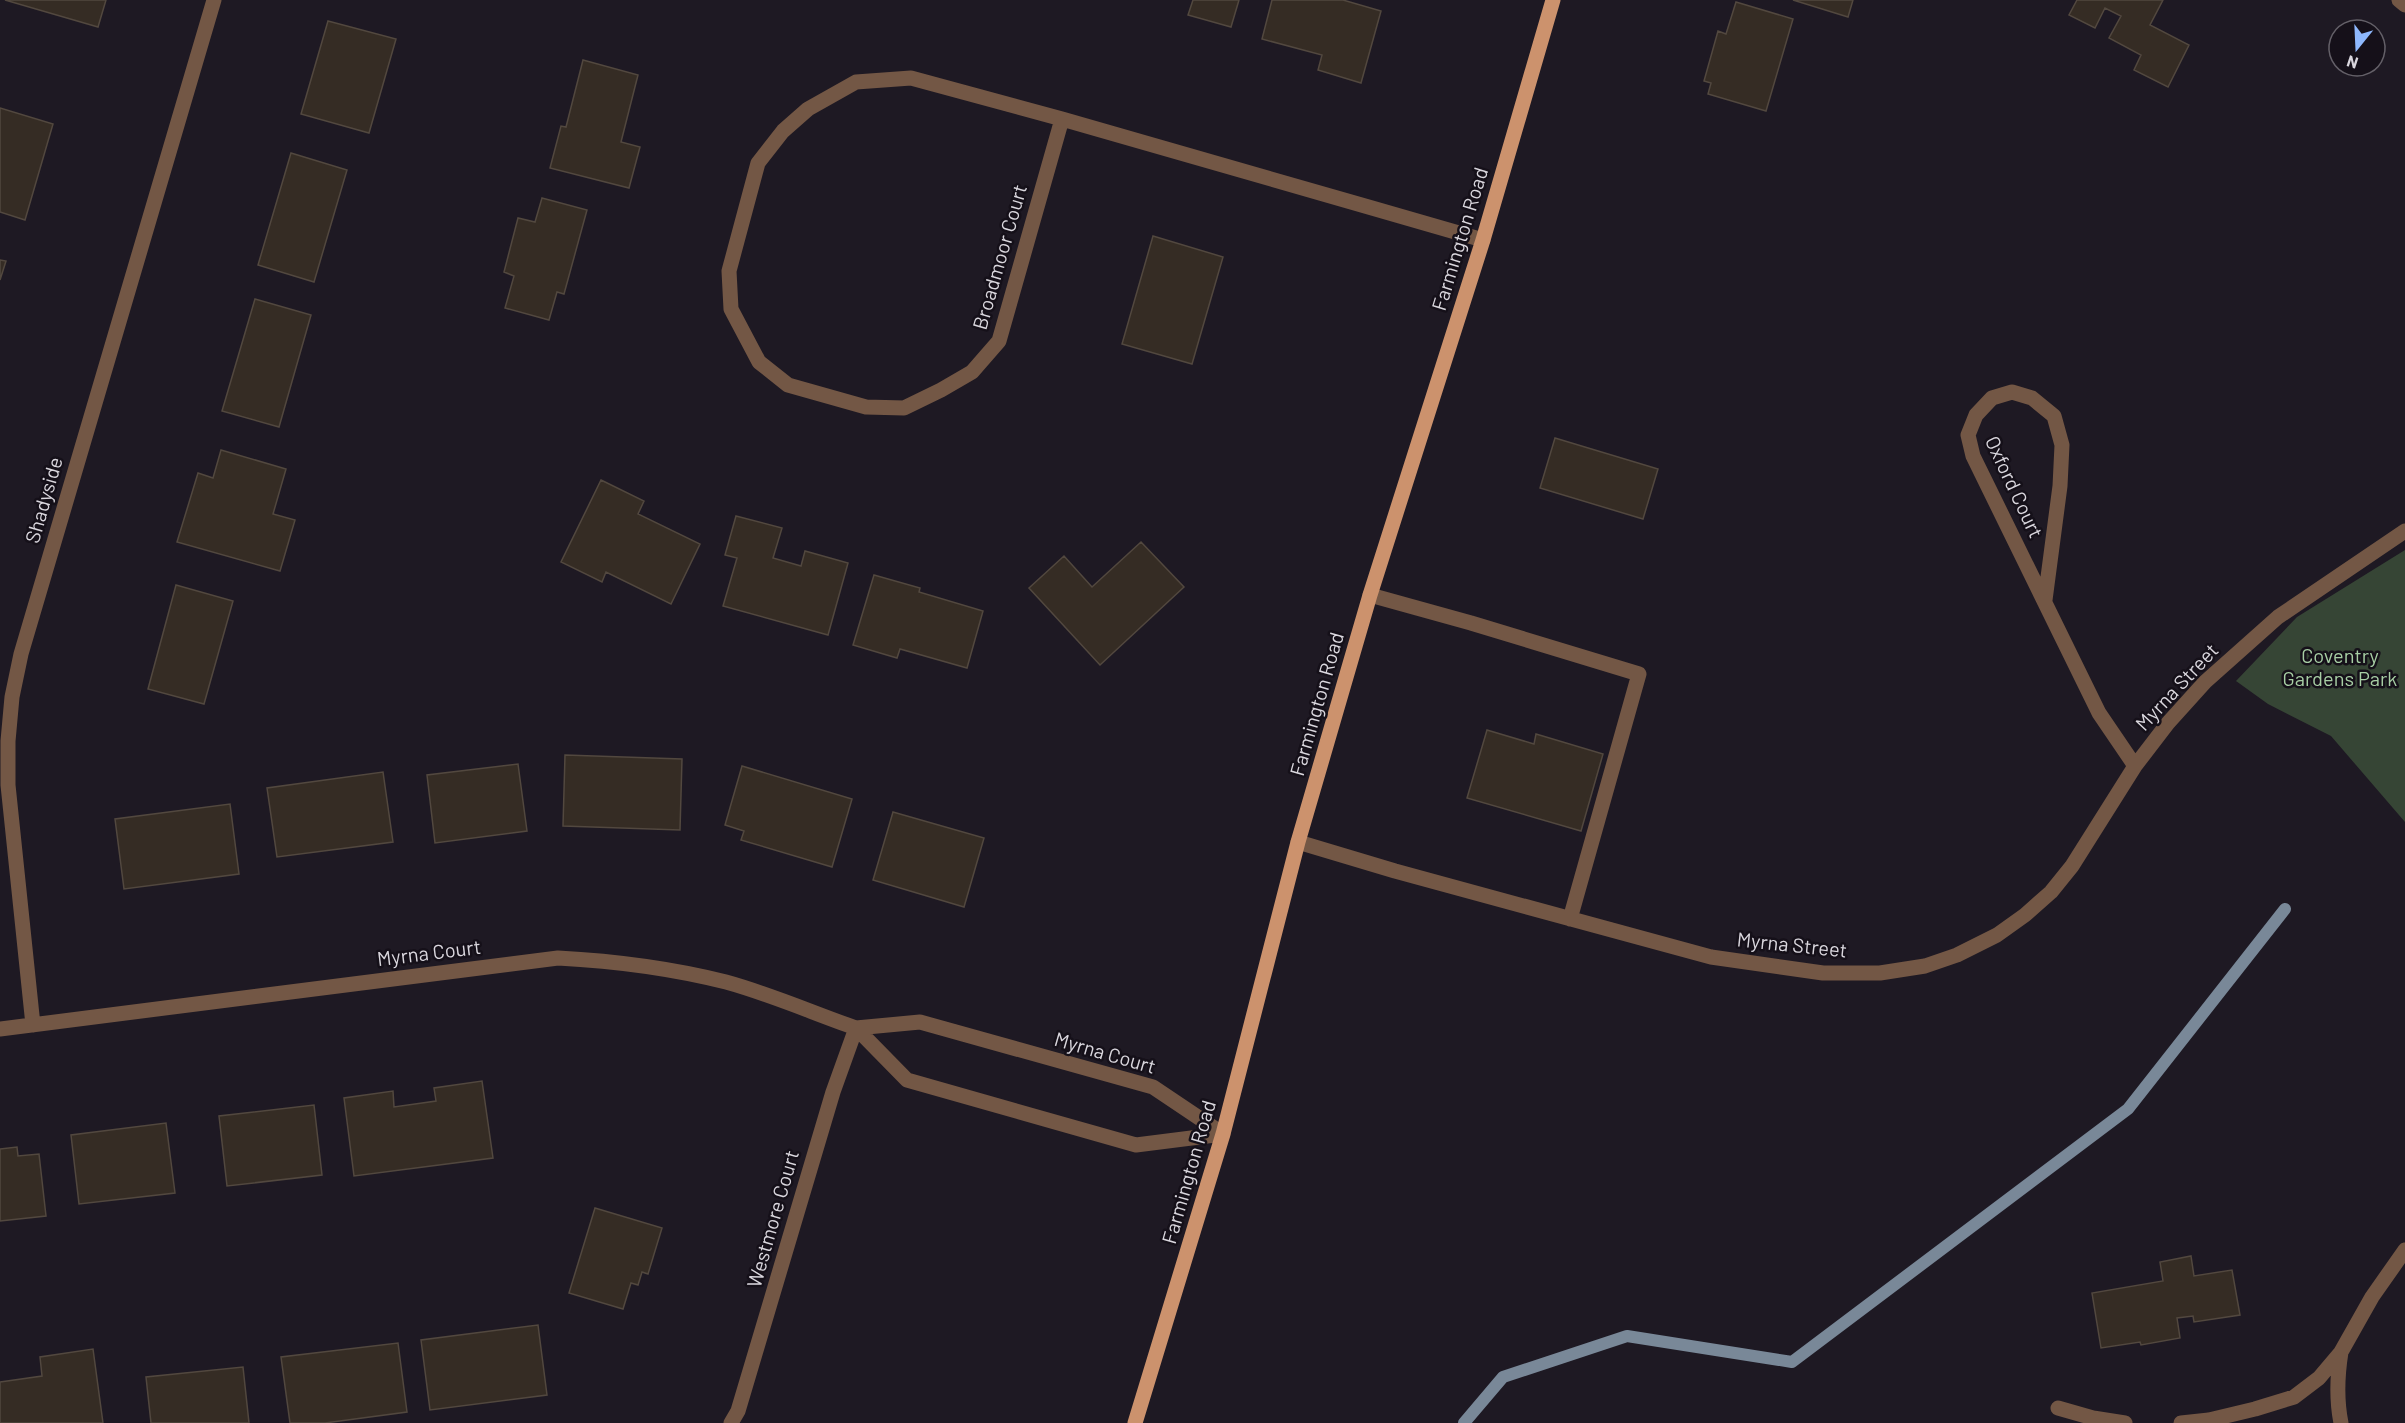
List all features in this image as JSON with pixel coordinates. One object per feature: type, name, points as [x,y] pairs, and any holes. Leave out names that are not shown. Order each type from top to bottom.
[{"type":"main road","name":"Farmington Road","points":[[1135,1423],[1223,1134],[1299,842],[1370,595],[1483,240],[1553,0]]},
{"type":"street","name":"Shadyside","points":[[33,1024],[8,785],[8,741],[12,697],[21,654],[214,0]]},
{"type":"street","points":[[2399,0],[2405,5]]},
{"type":"street","name":"Broadmoor Court","points":[[1062,119],[999,341],[972,372],[904,408],[866,407],[788,386],[759,362],[731,309],[729,271],[758,163],[783,131],[808,109],[856,82],[911,78],[1062,119],[1483,240]]},
{"type":"street","name":"Oxford Court","points":[[2045,600],[2060,486],[2062,445],[2054,416],[2032,398],[2012,392],[1992,398],[1976,415],[1968,435],[1973,456],[2099,713],[2135,766]]},
{"type":"street","name":"Myrna Street","points":[[1299,842],[1395,871],[1711,957],[1823,973],[1880,973],[1925,966],[1957,955],[1997,935],[2051,892],[2072,866],[2135,766],[2168,723],[2205,682],[2278,617],[2405,531]]},
{"type":"street","points":[[1370,595],[1639,674],[1570,919]]},
{"type":"street","name":"Myrna Court","points":[[0,1029],[558,958],[607,960],[661,967],[728,983],[856,1028],[920,1022],[1153,1087],[1223,1134]]},
{"type":"street","name":"Myrna Court","points":[[856,1028],[907,1080],[1136,1145],[1223,1134]]},
{"type":"street","name":"Westmore Court","points":[[731,1423],[738,1411],[833,1092],[856,1028]]},
{"type":"street","points":[[2181,1423],[2209,1420],[2294,1397],[2319,1378],[2341,1352],[2372,1297],[2405,1250]]},
{"type":"street","points":[[2341,1352],[2337,1377],[2337,1402],[2341,1423]]},
{"type":"street","points":[[2058,1408],[2093,1418],[2125,1423]]},
{"type":"green space","name":"Coventry Gardens Park","points":[[2405,550],[2405,822],[2331,736],[2268,704],[2236,681],[2297,617]]},
{"type":"building","points":[[5,0],[106,0],[98,27]]},
{"type":"building","points":[[1193,0],[1239,0],[1231,27],[1188,15]]},
{"type":"building","points":[[1272,0],[1343,0],[1381,11],[1361,83],[1318,70],[1322,55],[1262,39]]},
{"type":"building","points":[[1793,0],[1853,0],[1848,17]]},
{"type":"building","points":[[2077,0],[2163,0],[2150,25],[2189,45],[2168,87],[2134,70],[2141,55],[2109,38],[2121,16],[2105,8],[2095,28],[2069,15]]},
{"type":"building","points":[[1736,2],[1793,19],[1766,111],[1708,94],[1711,83],[1704,81],[1718,31],[1726,34]]},
{"type":"building","points":[[328,21],[396,39],[369,133],[301,114]]},
{"type":"building","points":[[583,60],[638,75],[621,142],[640,147],[629,188],[550,168],[561,126],[566,127]]},
{"type":"building","points":[[0,108],[53,124],[25,220],[0,212]]},
{"type":"building","points":[[291,153],[347,170],[314,282],[258,265]]},
{"type":"building","points":[[542,198],[587,210],[564,294],[557,292],[549,320],[505,308],[514,276],[504,272],[518,218],[535,222]]},
{"type":"building","points":[[1153,236],[1223,257],[1192,364],[1122,344]]},
{"type":"building","points":[[0,260],[6,261],[0,280]]},
{"type":"building","points":[[255,299],[311,315],[279,427],[222,411]]},
{"type":"building","points":[[1555,438],[1658,469],[1643,519],[1540,488]]},
{"type":"building","points":[[221,450],[286,469],[273,514],[295,520],[280,571],[177,542],[198,473],[213,478]]},
{"type":"building","points":[[601,480],[644,501],[638,514],[700,544],[671,604],[606,572],[602,582],[561,562]]},
{"type":"building","points":[[736,516],[782,528],[773,558],[801,566],[805,551],[848,563],[828,635],[723,606],[737,558],[725,555]]},
{"type":"building","points":[[1141,542],[1184,587],[1100,665],[1029,588],[1064,556],[1092,587]]},
{"type":"building","points":[[874,575],[920,588],[919,592],[983,611],[967,668],[900,649],[897,658],[853,645]]},
{"type":"building","points":[[176,585],[233,601],[204,704],[148,689]]},
{"type":"building","points":[[1487,730],[1534,744],[1536,734],[1603,754],[1581,831],[1467,798]]},
{"type":"building","points":[[565,755],[682,759],[680,830],[563,826]]},
{"type":"building","points":[[518,764],[527,831],[435,843],[427,775]]},
{"type":"building","points":[[742,766],[852,799],[832,867],[741,840],[744,831],[725,825]]},
{"type":"building","points":[[383,772],[393,842],[277,857],[267,788]]},
{"type":"building","points":[[230,804],[239,874],[124,889],[115,819]]},
{"type":"building","points":[[893,812],[984,838],[964,907],[873,880]]},
{"type":"building","points":[[482,1081],[493,1158],[354,1176],[344,1098],[393,1091],[394,1107],[436,1101],[434,1088]]},
{"type":"building","points":[[314,1105],[322,1175],[227,1186],[219,1116]]},
{"type":"building","points":[[166,1123],[175,1193],[79,1204],[71,1135]]},
{"type":"building","points":[[17,1147],[18,1156],[39,1154],[46,1216],[0,1221],[0,1149]]},
{"type":"building","points":[[595,1208],[662,1228],[648,1274],[642,1272],[638,1285],[631,1283],[623,1309],[569,1293]]},
{"type":"building","points":[[2191,1256],[2194,1276],[2232,1270],[2240,1315],[2194,1322],[2193,1316],[2177,1318],[2180,1338],[2141,1345],[2140,1342],[2101,1348],[2092,1293],[2163,1281],[2160,1262]]},
{"type":"building","points":[[538,1325],[547,1395],[430,1410],[421,1340]]},
{"type":"building","points":[[398,1343],[407,1412],[325,1423],[290,1423],[281,1357]]},
{"type":"building","points":[[93,1349],[103,1423],[0,1423],[0,1382],[42,1376],[40,1357]]},
{"type":"building","points":[[243,1367],[249,1423],[151,1423],[146,1377]]},
{"type":"waterway","points":[[1464,1423],[1503,1377],[1627,1336],[1792,1362],[2128,1109],[2285,909]]}]
